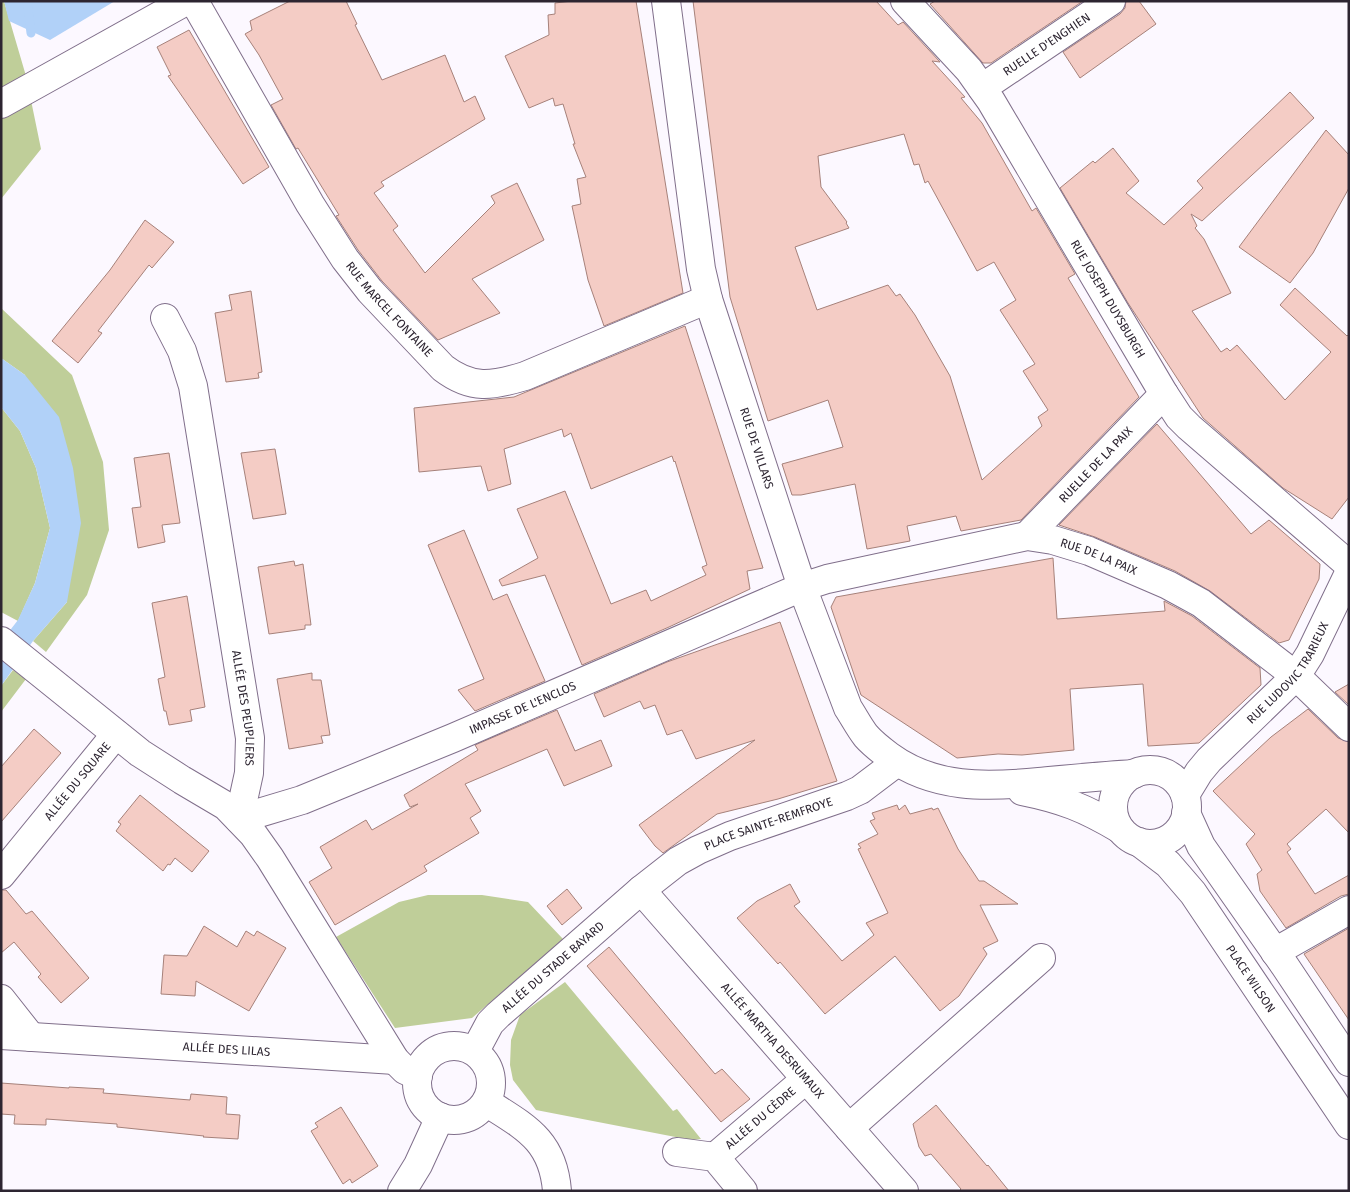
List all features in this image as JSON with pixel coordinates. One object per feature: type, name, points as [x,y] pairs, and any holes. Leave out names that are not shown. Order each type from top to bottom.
[{"type":"street","points":[[1,104],[186,1]]},
{"type":"street","name":"RUE MARCEL FONTAINE","points":[[194,1],[310,204],[346,259],[370,291],[443,368],[456,378],[479,384],[496,383],[525,376],[708,299]]},
{"type":"street","name":"RUE DE VILLARS","points":[[666,1],[700,260],[708,299],[802,587],[848,708],[868,738],[897,762],[918,773],[963,785],[999,785]]},
{"type":"street","name":"RUE JOSEPH DUYSBURGH","points":[[905,1],[957,56],[1000,115],[1179,417],[1349,565]]},
{"type":"street","name":"RUELLE D'ENGHIEN","points":[[982,88],[1111,1]]},
{"type":"street","name":"ALLÉE DES PEUPLIERS","points":[[165,318],[182,351],[194,386],[250,738],[249,773],[239,819]]},
{"type":"street","name":"RUELLE DE LA PAIX","points":[[1027,536],[1164,394]]},
{"type":"street","name":"RUE DE LA PAIX","points":[[802,587],[827,579],[1027,536],[1053,540],[1089,551],[1168,585],[1201,603],[1296,676],[1349,727]]},
{"type":"street","name":"RUE LUDOVIC TRARIEUX","points":[[1185,804],[1199,772],[1209,760],[1296,676],[1310,654],[1349,573]]},
{"type":"street","name":"IMPASSE DE L'ENCLOS","points":[[239,819],[302,800],[453,738],[802,587]]},
{"type":"street","points":[[1,641],[116,734]]},
{"type":"street","name":"ALLÉE DU SQUARE","points":[[1,875],[116,734],[159,765],[226,806],[239,819]]},
{"type":"street","name":"RUE LUDOVIC TRARIEUX","points":[[1164,772],[1209,760]]},
{"type":"street","name":"PLACE SAINTE-REMFROYE","points":[[641,890],[678,861],[698,850],[730,836],[847,796],[860,790],[897,762]]},
{"type":"street","points":[[999,785],[1134,774],[1146,770],[1164,772],[1174,779],[1201,846],[1349,1062]]},
{"type":"street","points":[[1134,774],[1120,785],[1113,801],[1115,818],[1130,835],[1157,843],[1169,838],[1182,825],[1185,804]]},
{"type":"street","name":"PLACE WILSON","points":[[999,785],[1074,804],[1130,835],[1168,864],[1193,893],[1349,1125]]},
{"type":"street","points":[[239,819],[253,834],[270,858],[395,1060],[405,1070],[418,1076]]},
{"type":"street","name":"ALLÉE DU STADE BAYARD","points":[[475,1051],[490,1024],[498,1015],[641,890]]},
{"type":"street","name":"ALLÉE MARTHA DESRUMAUX","points":[[641,890],[904,1191]]},
{"type":"street","points":[[1275,952],[1349,910]]},
{"type":"street","points":[[849,1128],[1041,958]]},
{"type":"street","points":[[1,999],[31,1037]]},
{"type":"street","name":"ALLÉE DES LILAS","points":[[1,1035],[395,1060]]},
{"type":"street","points":[[459,1045],[475,1051],[483,1059],[491,1074],[492,1085],[486,1102],[480,1110],[466,1118],[456,1120],[440,1117],[426,1108],[420,1098],[417,1087],[418,1076],[424,1061],[437,1050],[447,1046],[459,1045]]},
{"type":"street","name":"ALLÉE DU CÈDRE","points":[[715,1157],[806,1079]]},
{"type":"street","points":[[486,1102],[529,1131],[544,1147],[553,1164],[557,1191]]},
{"type":"street","points":[[402,1191],[418,1165],[440,1117]]},
{"type":"street","name":"ALLÉE DU CÈDRE","points":[[677,1152],[715,1157],[743,1191]]},
{"type":"green space","points":[[1,1],[4,1],[26,76],[41,149],[1,199]]},
{"type":"green space","points":[[1,308],[72,375],[103,462],[109,530],[87,595],[46,652],[33,641],[67,602],[25,375],[1,358]]},
{"type":"green space","points":[[1,407],[20,431],[36,468],[50,528],[35,583],[18,621],[1,612]]},
{"type":"green space","points":[[13,670],[26,679],[1,712],[1,686]]},
{"type":"green space","points":[[428,895],[482,895],[528,902],[563,939],[472,1018],[395,1028],[336,937],[399,902]]},
{"type":"green space","points":[[565,982],[673,1111],[677,1109],[701,1139],[691,1140],[536,1110],[513,1080],[510,1065],[511,1040],[520,1015]]},
{"type":"water","points":[[4,1],[115,1],[50,40],[9,21]]},
{"type":"water","points":[[1,358],[25,375],[59,417],[73,468],[81,523],[67,602],[33,641],[1,686],[1,642],[18,620],[35,583],[50,528],[36,468],[20,431],[1,407]]},
{"type":"building","points":[[290,1],[346,1],[357,24],[355,25],[382,80],[445,55],[464,102],[475,96],[485,119],[381,182],[384,186],[374,193],[398,226],[393,230],[425,273],[495,203],[491,196],[517,183],[544,240],[472,279],[500,313],[438,340],[382,281],[358,250],[336,216],[339,215],[298,148],[296,149],[271,105],[283,99],[245,34],[252,30],[250,21]]},
{"type":"building","points":[[572,1],[636,1],[683,293],[604,326],[588,280],[572,206],[581,204],[577,179],[586,177],[573,144],[575,144],[563,104],[555,106],[553,98],[529,108],[505,56],[549,35],[548,15],[555,14],[555,3]]},
{"type":"building","points":[[693,1],[876,1],[898,25],[903,22],[940,62],[932,61],[965,97],[961,98],[982,123],[1032,211],[1036,208],[1075,274],[1068,278],[1139,397],[1021,520],[961,531],[956,516],[907,526],[910,541],[867,549],[855,484],[801,495],[792,495],[782,464],[843,447],[828,400],[768,421],[730,297]],"holes":[[[904,134],[914,165],[919,164],[925,183],[928,181],[977,271],[994,262],[1016,300],[1000,310],[1035,364],[1023,371],[1048,410],[1038,417],[1042,426],[982,480],[950,376],[915,315],[900,294],[896,296],[888,285],[817,310],[795,247],[849,228],[847,222],[821,187],[818,156]]]},
{"type":"building","points":[[935,1],[1083,1],[991,63],[983,63],[930,4]]},
{"type":"building","points":[[1126,1],[1139,1],[1156,24],[1080,78],[1063,52],[1120,14],[1125,8]]},
{"type":"building","points":[[189,30],[269,167],[243,184],[168,76],[171,75],[157,47]]},
{"type":"building","points":[[1290,92],[1314,118],[1202,221],[1191,214],[1197,226],[1195,228],[1204,239],[1231,293],[1192,311],[1221,352],[1227,348],[1230,351],[1237,345],[1285,400],[1331,352],[1280,305],[1295,288],[1347,336],[1349,334],[1349,497],[1332,519],[1283,488],[1203,418],[1128,303],[1060,188],[1093,161],[1095,163],[1113,148],[1139,181],[1126,193],[1164,225],[1203,188],[1197,181]]},
{"type":"building","points":[[1326,130],[1349,155],[1349,188],[1313,253],[1290,283],[1239,247]]},
{"type":"building","points":[[145,220],[174,242],[152,268],[149,265],[98,331],[102,333],[78,363],[52,341],[110,270]]},
{"type":"building","points":[[251,291],[262,372],[258,373],[259,378],[226,382],[215,313],[232,310],[229,295]]},
{"type":"building","points":[[685,326],[763,568],[747,571],[750,589],[582,665],[545,575],[502,586],[499,580],[538,558],[517,509],[565,491],[611,604],[646,590],[651,601],[706,575],[702,567],[707,565],[672,456],[591,489],[571,433],[564,437],[562,429],[504,449],[511,484],[488,491],[481,466],[419,472],[414,408],[514,397]]},
{"type":"building","points":[[1157,424],[1251,534],[1269,520],[1320,564],[1319,579],[1289,640],[1279,643],[1210,591],[1175,571],[1095,537],[1059,525]]},
{"type":"building","points":[[275,449],[286,514],[253,519],[241,453]]},
{"type":"building","points":[[169,453],[180,523],[162,525],[165,542],[138,548],[132,508],[141,507],[134,458]]},
{"type":"building","points":[[464,530],[493,600],[507,594],[545,681],[475,711],[458,690],[484,679],[428,545]]},
{"type":"building","points":[[1053,558],[1057,619],[1165,611],[1164,601],[1192,616],[1260,668],[1261,685],[1199,743],[1148,746],[1143,684],[1070,689],[1074,750],[957,758],[861,695],[831,607],[836,597]]},
{"type":"building","points":[[294,561],[295,566],[303,564],[311,625],[305,625],[305,629],[269,634],[258,567]]},
{"type":"building","points":[[187,596],[205,707],[190,710],[192,721],[169,725],[166,711],[164,711],[158,679],[165,677],[152,603]]},
{"type":"building","points":[[780,622],[837,781],[778,799],[717,814],[663,853],[655,846],[639,825],[755,740],[696,759],[682,730],[667,735],[655,705],[644,709],[640,701],[604,717],[594,694],[667,662]]},
{"type":"building","points":[[312,673],[312,680],[321,680],[330,735],[321,736],[323,743],[289,749],[277,679]]},
{"type":"building","points":[[1349,684],[1349,705],[1335,692]]},
{"type":"building","points":[[1308,709],[1338,738],[1349,742],[1349,833],[1326,809],[1287,844],[1291,849],[1287,852],[1315,894],[1349,875],[1349,894],[1341,896],[1286,928],[1260,891],[1257,874],[1262,870],[1246,844],[1255,834],[1213,791],[1271,737]]},
{"type":"building","points":[[557,710],[575,751],[601,740],[612,766],[564,786],[547,749],[465,784],[481,811],[470,818],[479,833],[424,866],[427,871],[335,925],[309,882],[332,868],[320,847],[366,820],[372,830],[418,804],[410,807],[404,795],[478,750],[475,745]]},
{"type":"building","points":[[34,729],[61,753],[1,822],[1,767]]},
{"type":"building","points":[[140,795],[209,851],[192,872],[175,858],[163,871],[116,831],[121,824],[118,822]]},
{"type":"building","points":[[897,805],[899,810],[905,805],[910,814],[938,808],[958,849],[979,881],[984,881],[1018,904],[980,905],[998,941],[983,948],[987,954],[959,996],[940,1011],[895,956],[825,1014],[780,962],[778,964],[737,918],[757,901],[790,884],[800,902],[794,906],[842,961],[874,935],[866,923],[888,913],[858,849],[861,848],[858,844],[878,834],[870,821],[875,819],[872,813]]},
{"type":"building","points":[[567,889],[582,908],[562,925],[547,906]]},
{"type":"building","points":[[1,890],[6,890],[26,914],[32,911],[89,978],[61,1003],[38,977],[41,974],[14,942],[1,953]]},
{"type":"building","points":[[204,926],[237,947],[246,931],[254,936],[257,931],[286,948],[249,1011],[196,981],[195,996],[161,994],[164,955],[187,956]]},
{"type":"building","points":[[1349,928],[1349,1020],[1304,954]]},
{"type":"building","points":[[609,947],[715,1074],[722,1069],[750,1099],[721,1122],[587,966]]},
{"type":"building","points":[[1,1083],[104,1089],[103,1093],[190,1100],[191,1094],[227,1097],[226,1114],[240,1115],[238,1139],[117,1127],[117,1124],[46,1119],[46,1125],[14,1124],[15,1115],[1,1114]]},
{"type":"building","points":[[936,1105],[1009,1191],[959,1191],[961,1189],[931,1154],[925,1156],[919,1147],[913,1124]]},
{"type":"building","points":[[341,1107],[378,1166],[352,1183],[350,1179],[343,1184],[311,1131],[318,1127],[315,1123]]},
{"type":"waterway","points":[[27,1],[31,33]]}]
